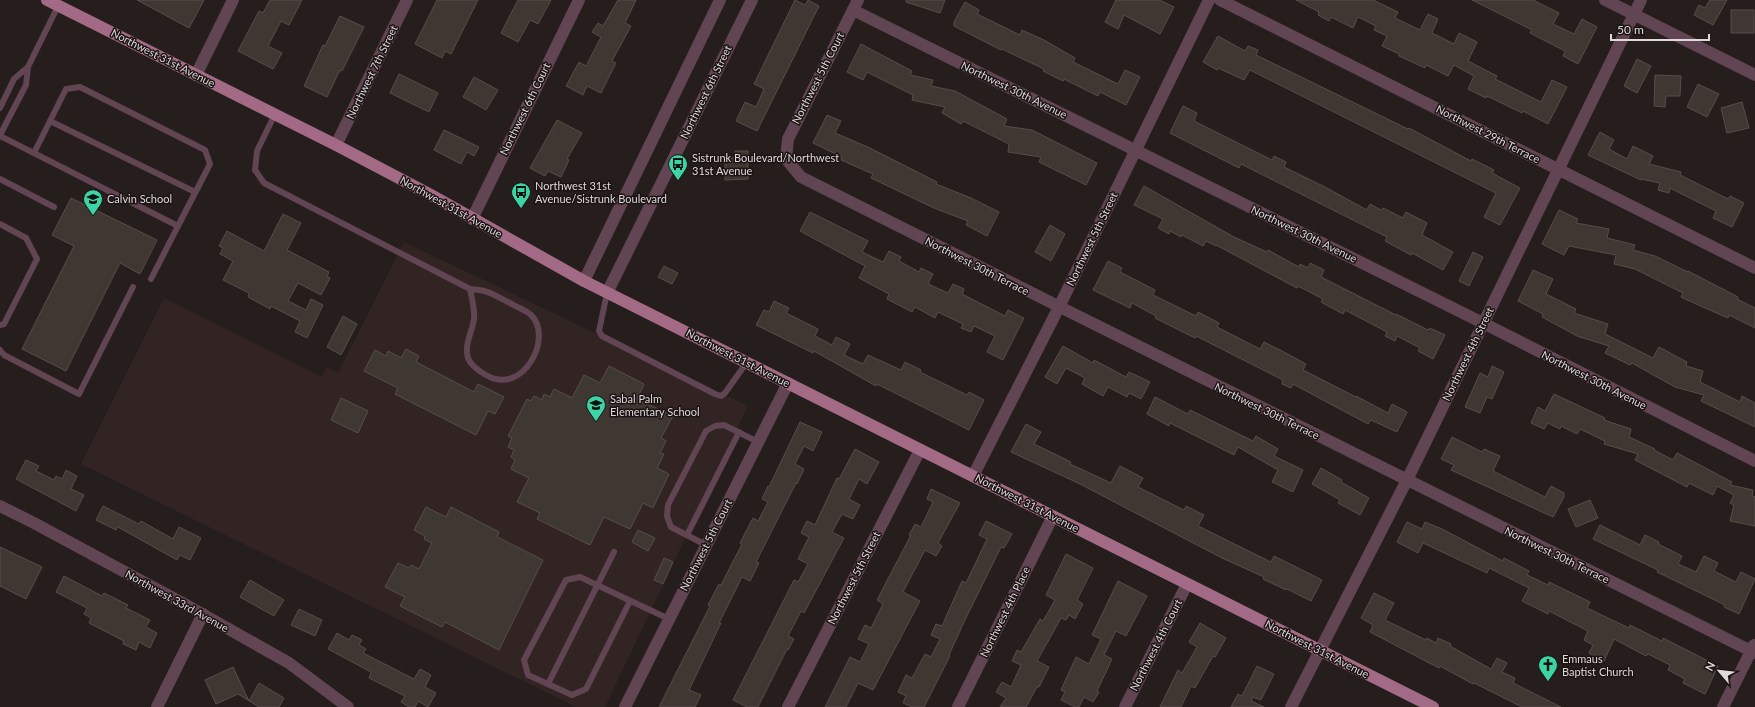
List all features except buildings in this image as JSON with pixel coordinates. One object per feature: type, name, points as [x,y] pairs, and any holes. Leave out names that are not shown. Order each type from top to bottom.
[{"type":"main road","name":"Northwest 31st Avenue","points":[[47,0],[60,3],[196,75],[336,145],[607,293],[1433,707]]},
{"type":"street","points":[[196,75],[233,0]]},
{"type":"street","name":"Northwest 7th Street","points":[[336,145],[407,0]]},
{"type":"street","name":"Northwest 6th Court","points":[[472,218],[579,0]]},
{"type":"street","points":[[584,281],[720,0]]},
{"type":"street","name":"Northwest 6th Street","points":[[607,293],[752,0]]},
{"type":"street","name":"Northwest 5th Street","points":[[972,476],[1059,307],[1209,0]]},
{"type":"street","name":"Northwest 29th Terrace","points":[[1220,0],[1755,268]]},
{"type":"street","points":[[1605,0],[1755,75]]},
{"type":"street","name":"Northwest 4th Street","points":[[1291,707],[1407,480],[1641,0]]},
{"type":"street","name":"Northwest 30th Avenue","points":[[855,5],[1135,150],[1483,323],[1755,461]]},
{"type":"street","name":"Northwest 5th Court","points":[[786,159],[788,139],[855,5]]},
{"type":"street","name":"Northwest 30th Terrace","points":[[786,159],[802,177],[1407,480],[1754,650]]},
{"type":"street","name":"Northwest 5th Court","points":[[625,707],[788,383]]},
{"type":"street","name":"Northwest 5th Street","points":[[788,707],[920,450]]},
{"type":"street","name":"Northwest 33rd Avenue","points":[[0,506],[203,614],[288,663],[348,707]]},
{"type":"street","name":"Northwest 4th Place","points":[[958,707],[1053,516]]},
{"type":"street","name":"Northwest 4th Court","points":[[1125,707],[1187,584]]},
{"type":"street","points":[[157,707],[203,614]]},
{"type":"street","points":[[1724,707],[1754,650]]},
{"type":"lane","points":[[60,3],[28,67],[26,85],[0,135],[178,226]]},
{"type":"lane","points":[[0,108],[14,80],[28,67]]},
{"type":"lane","points":[[34,153],[66,89],[80,87],[205,150],[210,164],[151,279]]},
{"type":"lane","points":[[275,114],[257,151],[255,170],[264,183],[470,289],[485,290],[531,315],[539,328],[538,344],[531,361],[523,372],[513,379],[502,381],[492,378],[476,369],[469,359],[467,347],[474,319],[470,289]]},
{"type":"lane","points":[[50,121],[195,192]]},
{"type":"lane","points":[[0,179],[54,207]]},
{"type":"lane","points":[[0,224],[26,238],[37,259],[4,324],[0,325]]},
{"type":"lane","points":[[0,350],[4,355],[79,394],[133,287]]},
{"type":"lane","points":[[607,293],[599,330],[602,336],[708,391],[721,396],[725,393],[747,362]]},
{"type":"lane","points":[[706,545],[671,527],[667,516],[668,505],[706,431],[724,425],[758,442]]},
{"type":"lane","points":[[686,535],[738,432]]},
{"type":"lane","points":[[548,684],[614,552]]},
{"type":"lane","points":[[630,601],[586,689],[572,695],[528,675],[524,660],[566,580],[580,577],[669,619]]},
{"type":"shaded area","points":[[404,242],[748,406],[605,707],[576,707],[81,464],[164,298],[322,377],[327,367],[338,373]]},
{"type":"place","name":"Sistrunk Boulevard/Northwest 31st Avenue","points":[[678,181]]},
{"type":"place","name":"Northwest 31st Avenue/Sistrunk Boulevard","points":[[521,209]]},
{"type":"place","name":"Calvin School","points":[[93,216]]},
{"type":"place","name":"Sabal Palm Elementary School","points":[[596,422]]},
{"type":"place","name":"Emmaus Baptist Church","points":[[1548,682]]}]
